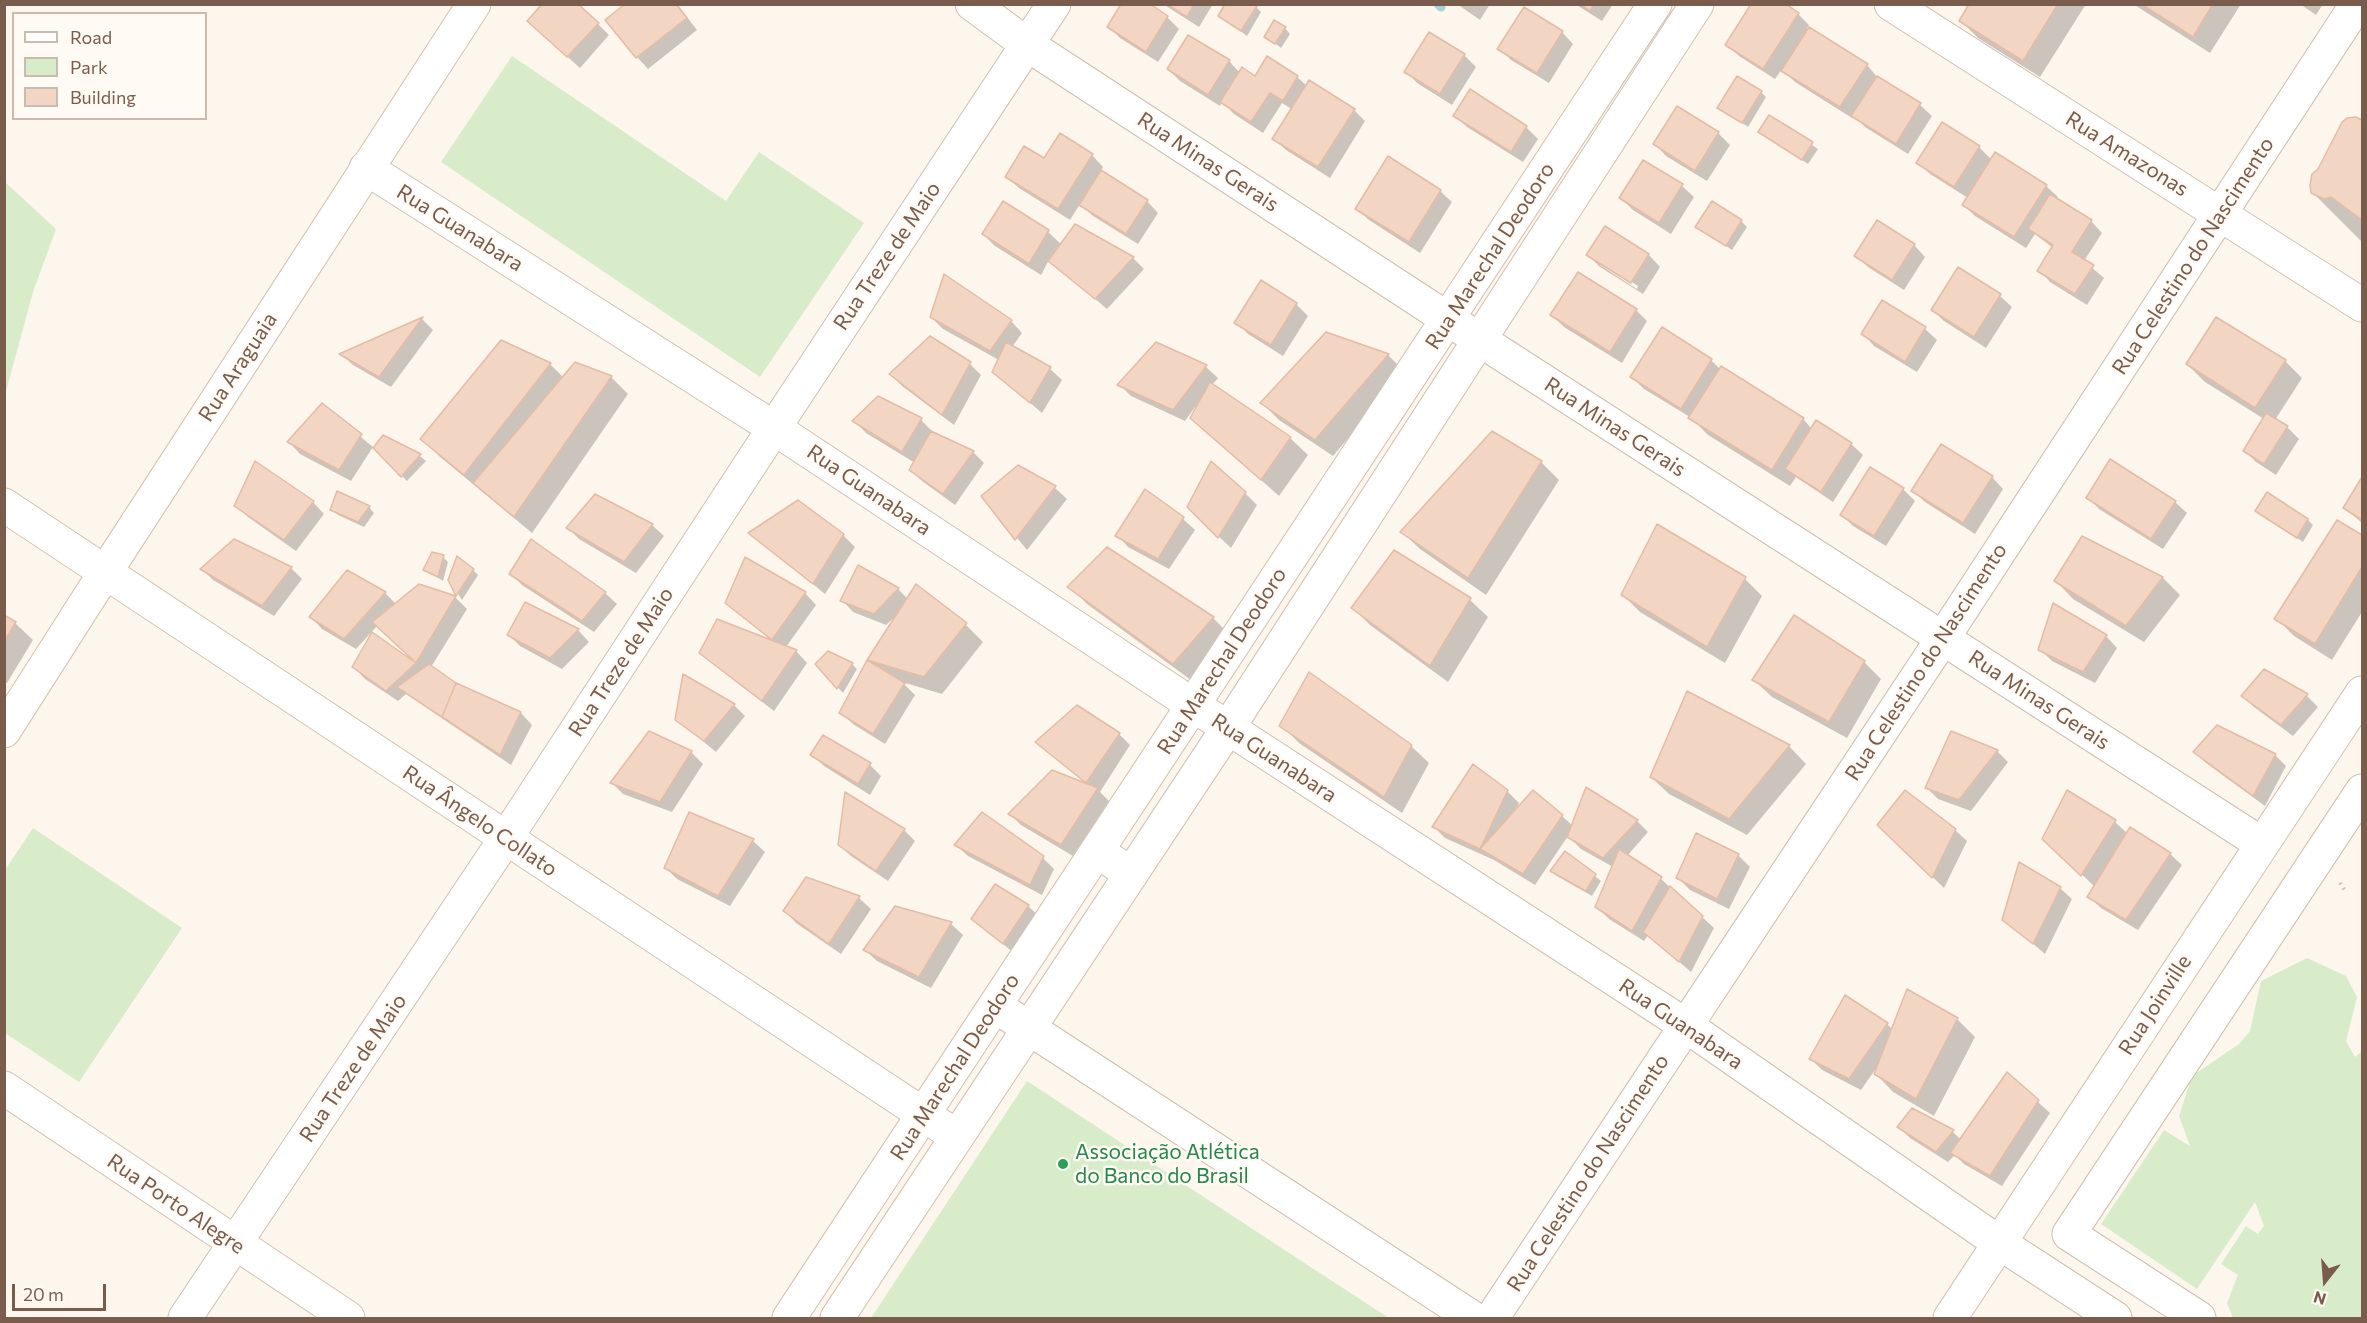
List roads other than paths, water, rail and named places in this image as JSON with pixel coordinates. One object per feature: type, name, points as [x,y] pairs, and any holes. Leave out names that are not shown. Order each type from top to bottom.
[{"type":"street","name":"Rua Araguaia","points":[[4,731],[474,4]]},
{"type":"street","name":"Rua Minas Gerais","points":[[972,4],[1028,45],[1480,340],[2262,844]]},
{"type":"street","name":"Rua Treze de Maio","points":[[185,1318],[506,838],[1054,4]]},
{"type":"street","name":"Rua Marechal Deodoro","points":[[789,1318],[1655,4]]},
{"type":"street","name":"Rua Marechal Deodoro","points":[[840,1314],[1228,728],[1697,4]]},
{"type":"street","name":"Rua Amazonas","points":[[1891,4],[2362,304]]},
{"type":"street","name":"Rua Celestino do Nascimento","points":[[1492,1318],[1943,638],[2357,4]]},
{"type":"street","points":[[1621,56],[1650,76]]},
{"type":"street","points":[[1551,163],[1580,183]]},
{"type":"street","name":"Rua Guanabara","points":[[366,168],[774,428],[1228,728],[1685,1025],[1998,1242],[2115,1318]]},
{"type":"street","points":[[1349,468],[1382,489]]},
{"type":"street","name":"Rua Ângelo Collato","points":[[4,505],[956,1136]]},
{"type":"street","points":[[1278,577],[1312,598]]},
{"type":"street","name":"Rua Joinville","points":[[1950,1318],[2362,693]]},
{"type":"street","points":[[2199,1318],[2069,1234],[2362,791]]},
{"type":"street","points":[[1097,851],[1131,874]]},
{"type":"street","points":[[995,1006],[1473,1318]]},
{"type":"street","name":"Rua Porto Alegre","points":[[4,1088],[348,1318]]},
{"type":"street","points":[[809,1288],[840,1314]]},
{"type":"waterway","points":[[1438,4],[1441,7]]},
{"type":"place","name":"Associação Atlética do Banco do Brasil","points":[[1063,1164]]}]
